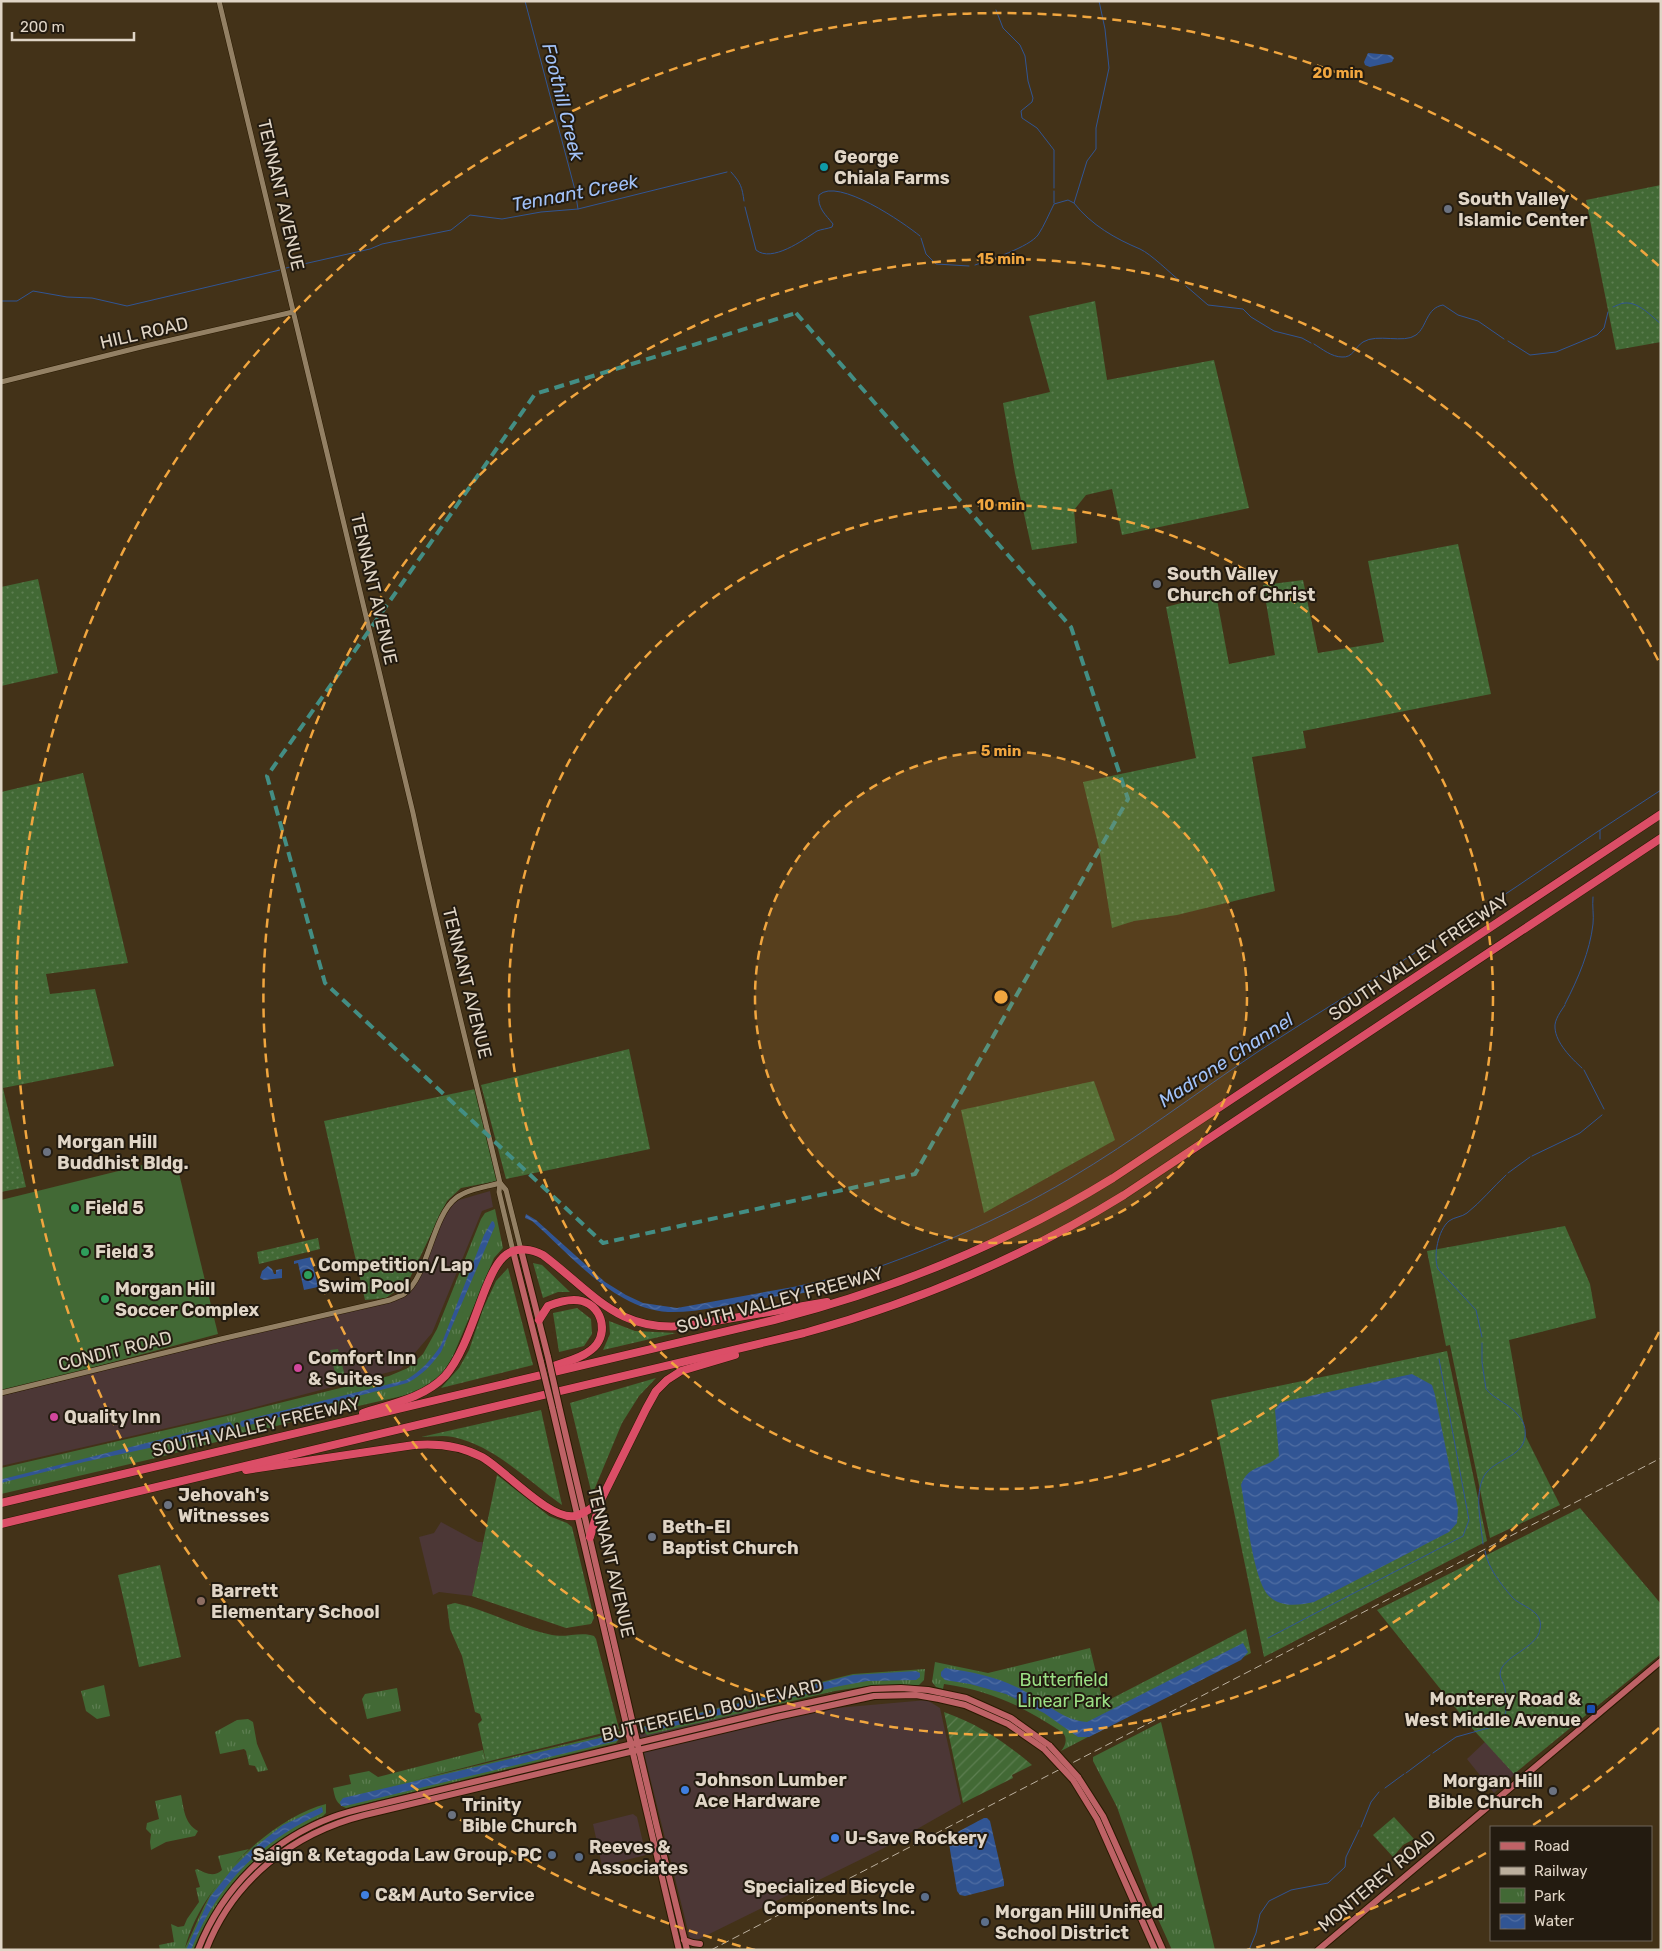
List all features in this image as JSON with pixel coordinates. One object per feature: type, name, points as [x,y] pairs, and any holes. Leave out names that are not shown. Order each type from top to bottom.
[{"type":"highway","name":"SOUTH VALLEY FREEWAY","points":[[1,1503],[774,1320],[849,1300],[916,1276],[974,1252],[1038,1222],[1092,1191],[1661,814]]},
{"type":"highway","name":"SOUTH VALLEY FREEWAY","points":[[1,1524],[804,1333],[881,1310],[948,1285],[1006,1260],[1078,1222],[1149,1178],[1661,838]]},
{"type":"highway","points":[[301,1432],[410,1398],[441,1380],[458,1357],[494,1271],[503,1258],[517,1250],[532,1250],[543,1255],[605,1306],[624,1317],[650,1325],[682,1326],[823,1302],[849,1300]]},
{"type":"highway","points":[[498,1386],[588,1352],[599,1342],[602,1332],[602,1323],[595,1310],[588,1303],[580,1300],[571,1300],[548,1306],[539,1320]]},
{"type":"highway","points":[[590,1536],[601,1500],[656,1390],[667,1380],[689,1368],[804,1333]]},
{"type":"highway","points":[[227,1471],[250,1470],[414,1445],[450,1446],[469,1451],[488,1461],[556,1512],[569,1516],[580,1514],[601,1500]]},
{"type":"main road","name":"TENNANT AVENUE","points":[[517,1250],[539,1320],[548,1357],[555,1406]]},
{"type":"main road","name":"TENNANT AVENUE","points":[[517,1250],[541,1362],[555,1406],[666,1878],[687,1949]]},
{"type":"main road","name":"TENNANT AVENUE","points":[[580,1514],[590,1536],[635,1747]]},
{"type":"main road","name":"MONTEREY ROAD","points":[[1318,1950],[1661,1661]]},
{"type":"main road","name":"BUTTERFIELD BOULEVARD","points":[[198,1950],[220,1907],[244,1876],[278,1846],[314,1825],[352,1811],[852,1699],[901,1695],[939,1699],[979,1710],[1008,1724],[1047,1748],[1076,1778],[1103,1816],[1163,1950]]},
{"type":"main road","name":"BUTTERFIELD BOULEVARD","points":[[206,1950],[226,1911],[249,1880],[280,1853],[317,1831],[359,1816],[635,1747]]},
{"type":"main road","name":"BUTTERFIELD BOULEVARD","points":[[1076,1778],[1097,1818],[1155,1950]]},
{"type":"main road","name":"TENNANT AVENUE","points":[[666,1878],[678,1949]]},
{"type":"main road","points":[[676,1936],[681,1939],[683,1947],[687,1949]]},
{"type":"main road","points":[[684,1940],[700,1944]]},
{"type":"street","name":"TENNANT AVENUE","points":[[219,1],[413,813],[429,893],[500,1183],[499,1192],[517,1250]]},
{"type":"street","name":"HILL ROAD","points":[[1,382],[145,346],[294,312]]},
{"type":"street","name":"CONDIT ROAD","points":[[1,1393],[390,1300],[406,1293],[417,1276],[443,1215],[451,1202],[469,1192],[500,1183]]},
{"type":"highlighted area","points":[[796,313],[1071,627],[1128,799],[915,1174],[603,1243],[325,983],[267,776],[535,394]]},
{"type":"shaded area","points":[[490,1191],[493,1207],[482,1211],[432,1333],[401,1369],[237,1412],[1,1466],[1,1396],[390,1300],[413,1283],[447,1208],[459,1200]]},
{"type":"shaded area","points":[[441,1522],[478,1542],[483,1542],[472,1596],[439,1592],[433,1595],[419,1537],[434,1533]]},
{"type":"shaded area","points":[[927,1700],[940,1708],[961,1804],[882,1849],[691,1943],[639,1733],[766,1703],[769,1720],[836,1708]]},
{"type":"shaded area","points":[[1486,1741],[1515,1774],[1494,1793],[1467,1759]]},
{"type":"shaded area","points":[[633,1814],[637,1817],[646,1855],[602,1866],[593,1824]]},
{"type":"green space","points":[[1661,185],[1661,342],[1616,350],[1586,200]]},
{"type":"green space","points":[[1095,301],[1107,380],[1214,360],[1249,508],[1122,535],[1112,489],[1086,495],[1074,510],[1077,543],[1032,550],[1015,473],[1003,403],[1050,392],[1029,316]]},
{"type":"green space","points":[[1458,544],[1491,694],[1303,731],[1306,748],[1252,757],[1275,891],[1177,915],[1134,921],[1112,928],[1099,848],[1083,782],[1196,758],[1166,607],[1216,594],[1229,664],[1275,655],[1263,585],[1303,580],[1318,653],[1384,642],[1368,561]]},
{"type":"green space","points":[[38,579],[58,673],[1,686],[1,587]]},
{"type":"green space","points":[[83,773],[128,963],[46,974],[50,994],[95,989],[114,1066],[3,1088],[26,1187],[1,1192],[1,792]]},
{"type":"green space","points":[[629,1049],[650,1149],[506,1179],[481,1085]]},
{"type":"green space","points":[[1094,1081],[1115,1140],[984,1213],[961,1110]]},
{"type":"green space","points":[[475,1089],[497,1181],[461,1188],[447,1201],[408,1282],[386,1298],[365,1300],[324,1121]]},
{"type":"green space","name":"Morgan Hill Soccer Complex","points":[[175,1157],[218,1334],[1,1392],[1,1200]]},
{"type":"green space","points":[[495,1209],[503,1248],[494,1258],[453,1356],[444,1372],[429,1385],[411,1394],[310,1417],[160,1457],[1,1494],[1,1468],[231,1415],[389,1376],[408,1368],[423,1354],[437,1329],[481,1219],[485,1213]]},
{"type":"green space","points":[[1565,1226],[1590,1284],[1596,1318],[1509,1340],[1526,1437],[1560,1505],[1490,1538],[1450,1345],[1446,1346],[1427,1251]]},
{"type":"green space","points":[[318,1238],[320,1249],[259,1264],[257,1252]]},
{"type":"green space","points":[[533,1263],[542,1265],[570,1292],[558,1292],[543,1298]]},
{"type":"green space","points":[[508,1268],[533,1365],[441,1388],[459,1368],[469,1350],[483,1309],[496,1281]]},
{"type":"green space","points":[[577,1308],[591,1319],[592,1334],[584,1346],[559,1352],[553,1313]]},
{"type":"green space","points":[[609,1321],[635,1331],[676,1333],[603,1350],[610,1334]]},
{"type":"green space","points":[[338,1349],[346,1380],[335,1372],[330,1350]]},
{"type":"green space","points":[[1447,1351],[1487,1541],[1264,1657],[1211,1400]]},
{"type":"green space","points":[[656,1378],[639,1396],[622,1423],[592,1495],[570,1403]]},
{"type":"green space","points":[[541,1410],[562,1505],[510,1465],[483,1448],[453,1437],[421,1437]]},
{"type":"green space","points":[[497,1475],[549,1516],[572,1527],[594,1618],[591,1624],[566,1628],[472,1596]]},
{"type":"green space","points":[[1580,1508],[1661,1604],[1661,1654],[1514,1774],[1470,1726],[1377,1610]]},
{"type":"green space","points":[[160,1565],[181,1657],[139,1667],[118,1575]]},
{"type":"green space","points":[[455,1603],[539,1632],[562,1636],[584,1634],[594,1636],[619,1729],[486,1762],[478,1724],[482,1720],[480,1714],[475,1712],[462,1656],[450,1629],[447,1605]]},
{"type":"green space","points":[[1246,1629],[1251,1653],[1109,1726],[1103,1703]]},
{"type":"green space","name":"Butterfield Linear Park","points":[[1090,1648],[1109,1726],[1061,1751],[1066,1742],[1064,1734],[1020,1707],[992,1695],[944,1684],[943,1689],[936,1687],[932,1682],[935,1662],[988,1673]]},
{"type":"green space","points":[[925,1669],[924,1680],[919,1685],[867,1686],[835,1691],[647,1735],[641,1727],[853,1674]]},
{"type":"green space","points":[[104,1685],[110,1716],[97,1719],[86,1711],[81,1691]]},
{"type":"green space","points":[[397,1688],[401,1711],[367,1719],[362,1699],[365,1694]]},
{"type":"green space","points":[[944,1712],[991,1734],[1032,1765],[1012,1775],[1013,1778],[963,1803]]},
{"type":"green space","points":[[248,1719],[253,1722],[257,1744],[268,1770],[258,1772],[255,1766],[249,1765],[244,1749],[220,1754],[215,1732],[237,1720]]},
{"type":"green space","points":[[1161,1722],[1215,1950],[1172,1950],[1150,1901],[1117,1807],[1093,1761],[1093,1757]]},
{"type":"green space","points":[[621,1731],[620,1738],[616,1743],[346,1808],[338,1803],[335,1798],[333,1788],[351,1784],[349,1775],[369,1771],[378,1777],[483,1750],[486,1762],[412,1781]]},
{"type":"green space","points":[[181,1795],[187,1820],[198,1831],[195,1836],[166,1842],[151,1850],[151,1834],[146,1829],[147,1823],[159,1819],[155,1801]]},
{"type":"green space","points":[[326,1804],[326,1813],[323,1816],[300,1827],[261,1854],[229,1887],[204,1927],[193,1950],[160,1950],[159,1945],[174,1942],[171,1924],[178,1927],[184,1926],[199,1902],[196,1888],[200,1887],[195,1870],[216,1874],[222,1870],[218,1856],[249,1849],[245,1853],[275,1829],[293,1818],[310,1809]],"holes":[[[216,1887],[205,1905],[185,1948],[195,1920]]]},
{"type":"green space","points":[[1394,1817],[1414,1839],[1403,1845],[1393,1857],[1373,1835]]},
{"type":"water","points":[[1368,53],[1391,55],[1394,58],[1392,62],[1370,67],[1365,65],[1364,62]]},
{"type":"water","points":[[526,1214],[536,1220],[605,1282],[643,1303],[677,1308],[793,1287],[841,1276],[843,1282],[817,1291],[704,1309],[668,1312],[648,1309],[611,1291],[594,1278],[532,1221],[525,1218]]},
{"type":"water","points":[[492,1221],[495,1226],[441,1352],[422,1373],[407,1383],[242,1427],[241,1421],[406,1380],[417,1372],[430,1360],[441,1345],[484,1235]]},
{"type":"water","name":"Competition/Lap Swim Pool","points":[[311,1257],[318,1287],[304,1290],[298,1263],[294,1264],[294,1261]]},
{"type":"water","points":[[268,1266],[274,1274],[276,1274],[276,1270],[282,1269],[282,1278],[264,1280],[260,1278],[262,1271]]},
{"type":"water","points":[[1412,1374],[1432,1385],[1458,1509],[1457,1523],[1449,1532],[1314,1602],[1291,1605],[1280,1603],[1270,1597],[1264,1589],[1255,1562],[1241,1485],[1248,1473],[1279,1456],[1275,1410],[1280,1403],[1291,1400]]},
{"type":"water","points":[[230,1422],[234,1427],[233,1430],[84,1462],[1,1483],[3,1479]]},
{"type":"water","points":[[1243,1643],[1248,1652],[1241,1660],[1089,1737],[1078,1737],[1044,1713],[1006,1694],[970,1684],[945,1680],[941,1676],[941,1672],[945,1668],[976,1673],[1015,1686],[1070,1718],[1087,1722]]},
{"type":"water","points":[[916,1671],[920,1673],[920,1677],[916,1680],[867,1681],[649,1732],[644,1727],[853,1675]]},
{"type":"water","points":[[617,1734],[619,1739],[616,1741],[341,1806],[340,1802],[343,1798]]},
{"type":"water","points":[[322,1807],[323,1812],[277,1838],[242,1869],[226,1886],[213,1906],[191,1950],[186,1950],[210,1897],[233,1868],[251,1850],[283,1825]]},
{"type":"water","points":[[984,1818],[990,1821],[1004,1886],[965,1896],[960,1895],[957,1891],[948,1838]]},
{"type":"waterway","name":"Foothill Creek","points":[[525,1],[575,190],[578,209]]},
{"type":"waterway","points":[[1099,1],[1105,29],[1109,68],[1096,128],[1096,149],[1087,161],[1074,203],[1096,225],[1113,236],[1144,251],[1180,281]]},
{"type":"waterway","points":[[996,10],[1003,28],[1020,45],[1025,56],[1028,81],[1033,98],[1032,102],[1021,111],[1022,118],[1037,128],[1054,150],[1054,188]]},
{"type":"waterway","name":"Tennant Creek","points":[[286,268],[370,249],[382,244],[451,230],[470,215],[502,219],[541,212],[578,209],[727,172]]},
{"type":"waterway","name":"Tennant Creek","points":[[731,172],[740,185],[744,201]]},
{"type":"waterway","name":"Tennant Creek","points":[[745,207],[756,250],[763,253],[770,254],[787,249],[817,231],[832,227],[833,224],[819,204],[819,195],[828,191],[841,192],[871,204],[920,236]]},
{"type":"waterway","points":[[1054,191],[1054,203]]},
{"type":"waterway","name":"Tennant Creek","points":[[975,265],[1009,253],[1033,240],[1038,235],[1054,204],[1068,200],[1074,203]]},
{"type":"waterway","name":"Tennant Creek","points":[[921,238],[926,254],[936,264],[969,266]]},
{"type":"waterway","name":"Tennant Creek","points":[[1,301],[17,301],[33,291],[67,297],[92,298],[127,306],[280,270]]},
{"type":"waterway","points":[[1186,286],[1208,305],[1243,309],[1251,317],[1274,331],[1302,338],[1311,343]]},
{"type":"waterway","points":[[1613,307],[1623,303],[1630,303],[1644,310],[1661,324]]},
{"type":"waterway","points":[[1314,344],[1338,357],[1346,357],[1360,344],[1369,339],[1411,338],[1420,332],[1433,310],[1443,305],[1458,315],[1478,321],[1504,339]]},
{"type":"waterway","points":[[1508,341],[1530,355],[1556,352],[1597,335],[1604,328],[1608,312]]},
{"type":"waterway","points":[[1600,839],[1600,830],[1661,790]]},
{"type":"waterway","name":"Madrone Channel","points":[[847,1278],[904,1257],[988,1222],[1016,1209],[1069,1179],[1142,1132],[1259,1051],[1456,927],[1600,830]]},
{"type":"waterway","points":[[1565,1004],[1579,975],[1589,944],[1593,924],[1593,897]]},
{"type":"waterway","points":[[1565,1005],[1556,1022],[1556,1034],[1565,1050],[1582,1068]]},
{"type":"waterway","points":[[1584,1070],[1604,1109]]},
{"type":"waterway","points":[[1532,1156],[1580,1133],[1602,1115]]},
{"type":"waterway","points":[[1508,1173],[1530,1157]]},
{"type":"waterway","points":[[1482,1337],[1476,1310],[1438,1269],[1436,1250],[1439,1237],[1445,1225],[1449,1221],[1467,1213],[1506,1175]]},
{"type":"waterway","points":[[1482,1343],[1482,1362],[1486,1389],[1519,1416],[1524,1426],[1525,1434],[1523,1444],[1519,1450],[1494,1466],[1484,1476],[1479,1492],[1483,1544]]},
{"type":"waterway","points":[[1268,1638],[1463,1536],[1469,1520],[1439,1359]]},
{"type":"waterway","points":[[1433,1753],[1456,1737],[1499,1725],[1506,1711],[1505,1690],[1500,1675],[1502,1668],[1506,1662],[1533,1642],[1540,1629],[1539,1617],[1512,1597],[1499,1581],[1485,1551]]},
{"type":"waterway","points":[[1406,1773],[1430,1755]]},
{"type":"waterway","points":[[1385,1788],[1404,1774]]},
{"type":"waterway","points":[[1361,1827],[1371,1802],[1379,1792]]},
{"type":"waterway","points":[[1249,1950],[1256,1933],[1260,1914],[1269,1901],[1291,1890],[1328,1883],[1345,1867],[1346,1857],[1359,1830]]},
{"type":"railway","points":[[711,1950],[1661,1458]]},
{"type":"place","name":"George Chiala Farms","points":[[824,167]]},
{"type":"place","name":"South Valley Islamic Center","points":[[1448,209]]},
{"type":"place","name":"South Valley Church of Christ","points":[[1157,584]]},
{"type":"place","name":"Morgan Hill Buddhist Bldg.","points":[[47,1152]]},
{"type":"place","name":"Field 5","points":[[75,1208]]},
{"type":"place","name":"Field 3","points":[[85,1252]]},
{"type":"place","name":"Competition/Lap Swim Pool","points":[[308,1275]]},
{"type":"place","name":"Morgan Hill Soccer Complex","points":[[105,1299]]},
{"type":"place","name":"Comfort Inn & Suites","points":[[298,1368]]},
{"type":"place","name":"Quality Inn","points":[[54,1417]]},
{"type":"place","name":"Jehovah's Witnesses","points":[[168,1505]]},
{"type":"place","name":"Beth-El Baptist Church","points":[[652,1537]]},
{"type":"place","name":"Barrett Elementary School","points":[[201,1601]]},
{"type":"place","name":"Monterey Road & West Middle Avenue","points":[[1591,1709]]},
{"type":"place","name":"Johnson Lumber Ace Hardware","points":[[685,1790]]},
{"type":"place","name":"Morgan Hill Bible Church","points":[[1553,1791]]},
{"type":"place","name":"Trinity Bible Church","points":[[452,1815]]},
{"type":"place","name":"U-Save Rockery","points":[[835,1838]]},
{"type":"place","name":"Saign & Ketagoda Law Group, PC","points":[[552,1855]]},
{"type":"place","name":"Reeves & Associates","points":[[579,1857]]},
{"type":"place","name":"C&M Auto Service","points":[[365,1895]]},
{"type":"place","name":"Specialized Bicycle Components Inc.","points":[[925,1897]]},
{"type":"place","name":"Morgan Hill Unified School District","points":[[985,1922]]}]
